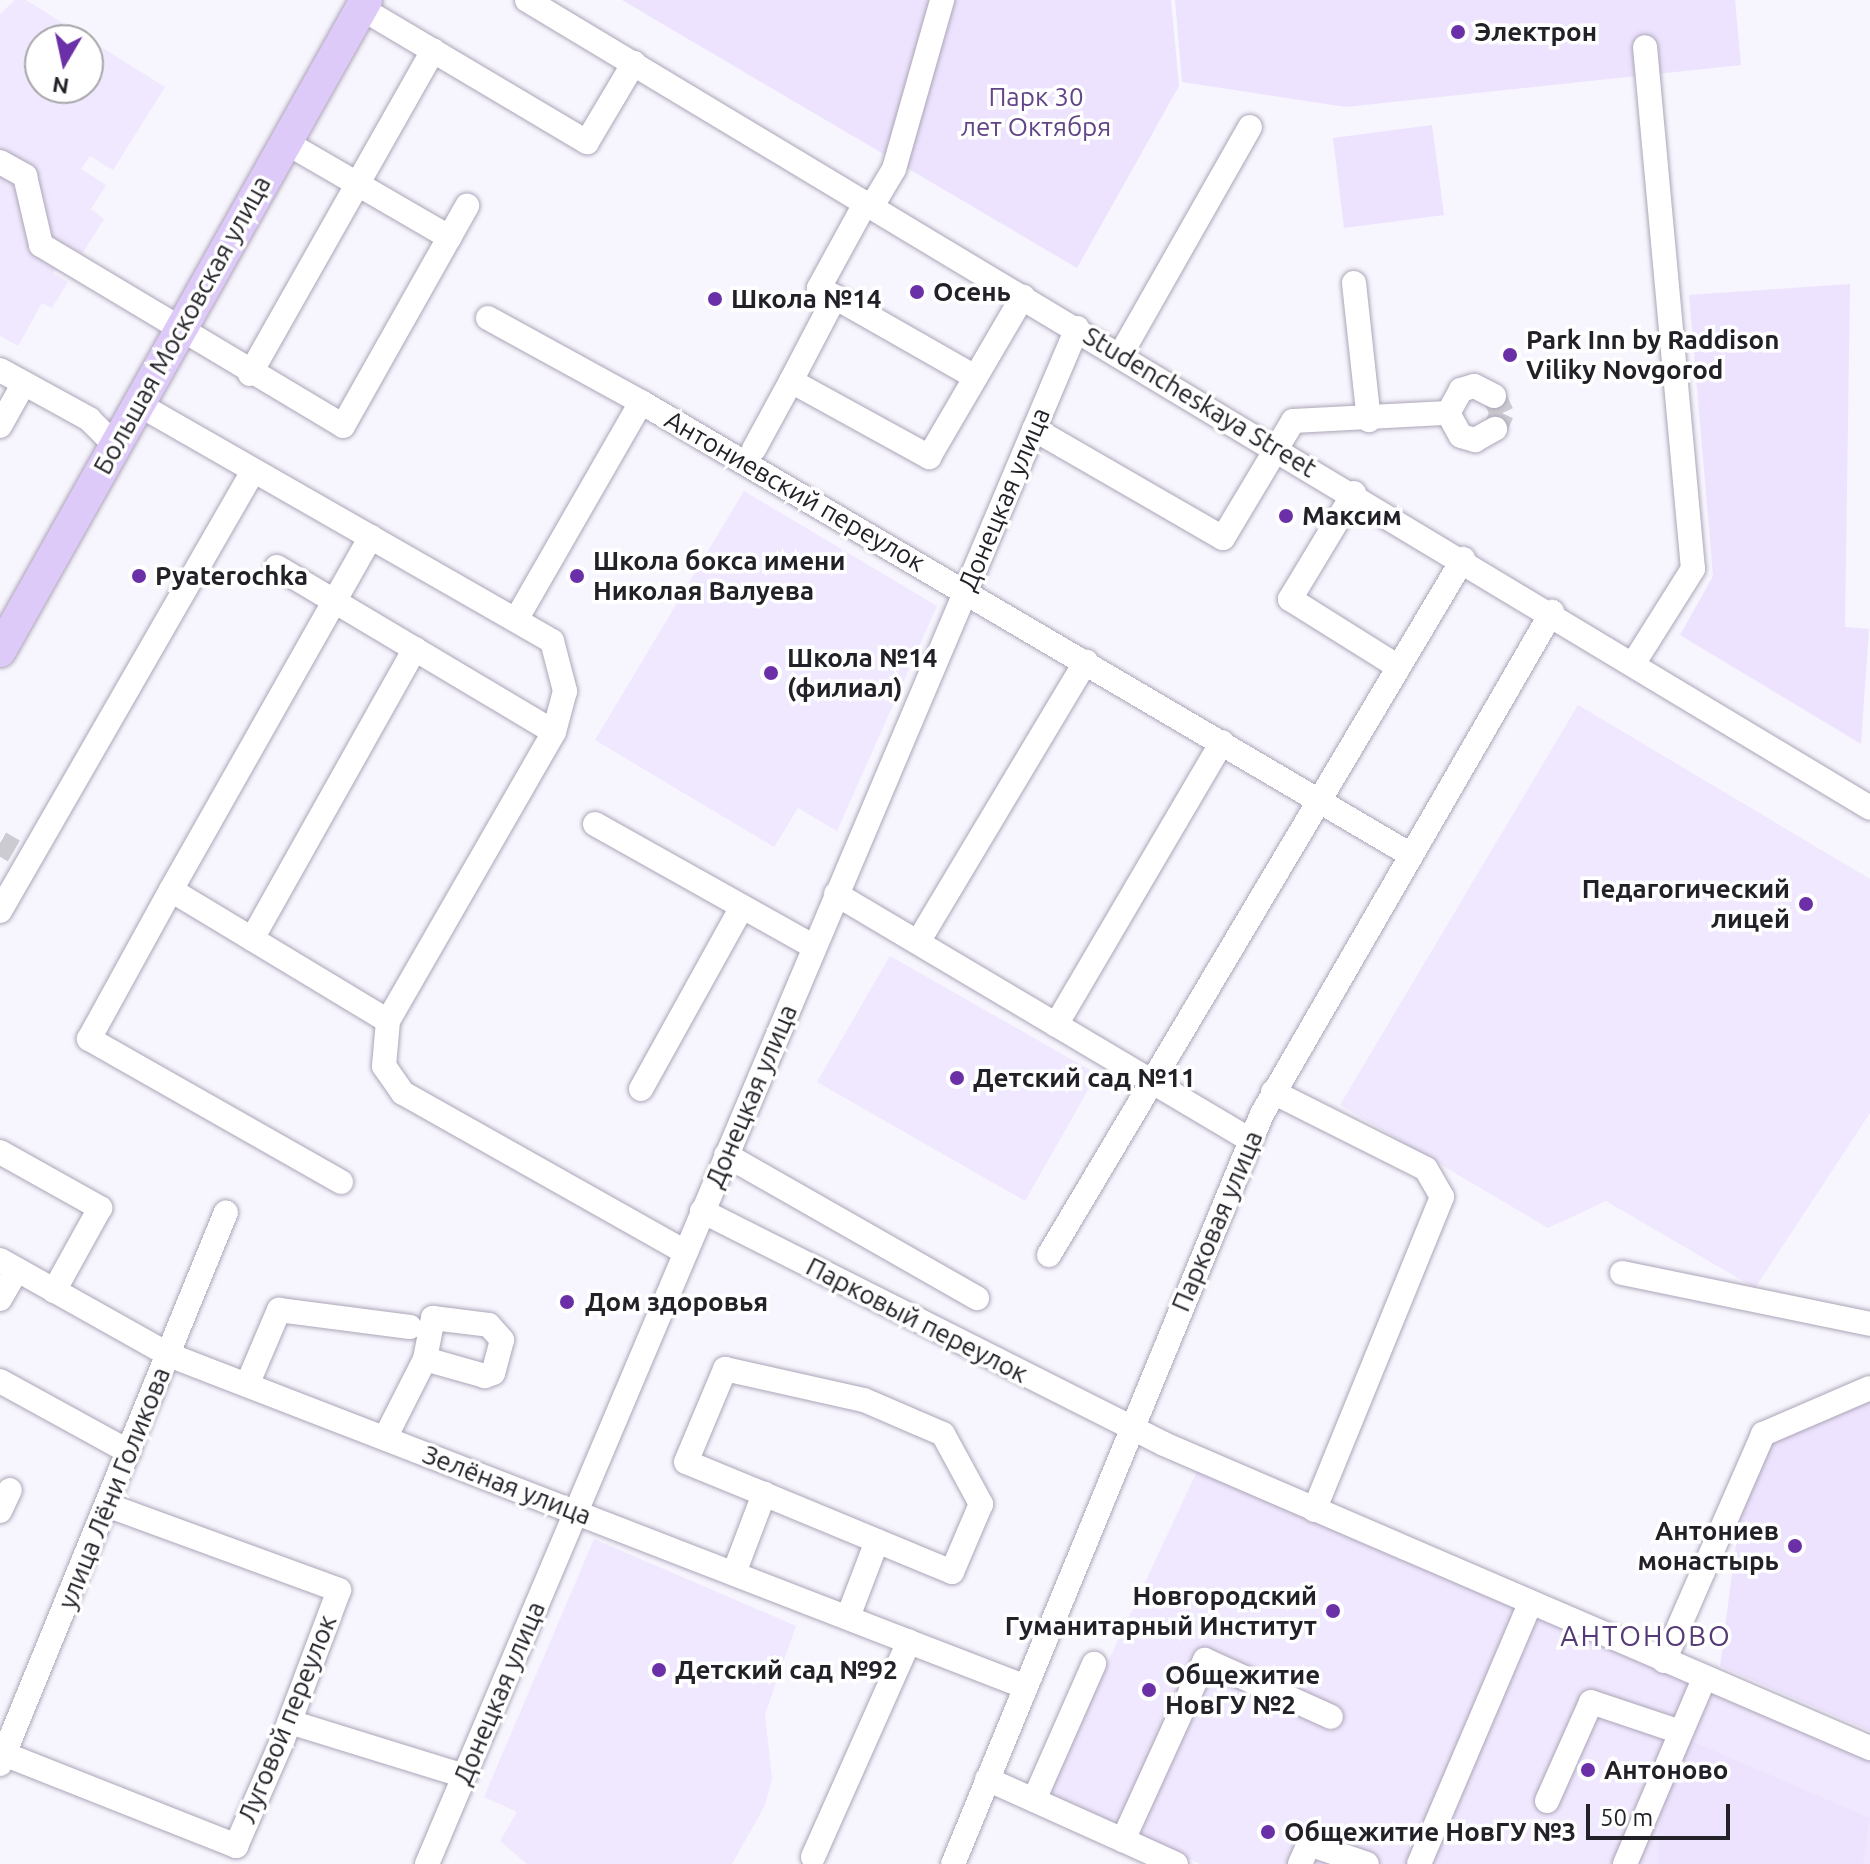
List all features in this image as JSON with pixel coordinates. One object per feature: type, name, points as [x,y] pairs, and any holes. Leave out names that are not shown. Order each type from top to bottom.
[{"type":"main road","name":"Большая Московская улица","points":[[0,651],[363,4]]},
{"type":"street","name":"Studencheskaya Street","points":[[527,0],[1866,796]]},
{"type":"street","points":[[942,0],[894,169],[869,204],[819,288],[975,377]]},
{"type":"street","points":[[363,4],[433,50],[587,142],[634,63]]},
{"type":"street","points":[[1635,661],[1693,569],[1645,47]]},
{"type":"street","points":[[250,374],[433,50]]},
{"type":"street","points":[[1121,354],[1250,127]]},
{"type":"street","points":[[285,142],[449,237]]},
{"type":"street","points":[[0,162],[25,176],[41,245],[250,374],[343,426],[467,206]]},
{"type":"street","points":[[1354,283],[1369,420]]},
{"type":"street","points":[[791,381],[929,457],[1023,296]]},
{"type":"street","points":[[754,449],[835,297]]},
{"type":"street","points":[[488,318],[641,402]]},
{"type":"street","name":"Донецкая улица","points":[[427,1864],[1077,328]]},
{"type":"street","points":[[0,370],[89,419],[115,445]]},
{"type":"street","points":[[0,426],[24,383]]},
{"type":"street","points":[[1448,413],[1461,390],[1474,386],[1494,396]]},
{"type":"street","name":"Антониевский переулок","points":[[517,618],[641,402],[966,588],[1411,855]]},
{"type":"street","points":[[138,404],[252,473],[547,636],[559,655],[565,691],[554,732],[388,1021],[384,1066],[403,1093],[685,1252]]},
{"type":"street","points":[[1034,429],[1223,538],[1293,421],[1369,420],[1448,413]]},
{"type":"street","points":[[1448,413],[1461,436],[1475,440],[1495,429]]},
{"type":"street","points":[[0,911],[22,855],[252,473]]},
{"type":"street","points":[[1354,493],[1290,599],[1397,666]]},
{"type":"street","points":[[341,1182],[89,1039],[371,537]]},
{"type":"street","points":[[1049,1255],[1316,799],[1463,559]]},
{"type":"street","points":[[277,567],[554,732]]},
{"type":"street","name":"Парковая улица","points":[[953,1864],[1250,1140],[1273,1092],[1552,612]]},
{"type":"street","points":[[252,939],[415,649]]},
{"type":"street","points":[[918,942],[1086,661]]},
{"type":"street","points":[[1056,1025],[1222,742]]},
{"type":"street","points":[[595,824],[814,947]]},
{"type":"street","points":[[171,890],[388,1021]]},
{"type":"street","points":[[836,894],[1250,1140]]},
{"type":"street","points":[[641,1089],[742,907]]},
{"type":"street","points":[[1273,1092],[1426,1169],[1442,1197],[1414,1280],[1314,1510]]},
{"type":"street","points":[[0,1152],[100,1208],[54,1291]]},
{"type":"street","points":[[726,1155],[977,1298]]},
{"type":"street","name":"Парковый переулок","points":[[702,1211],[1131,1429],[1530,1604],[1870,1748]]},
{"type":"street","name":"улица Лёни Голикова","points":[[2,1759],[226,1212]]},
{"type":"street","points":[[0,1299],[8,1264]]},
{"type":"street","name":"Зелёная улица","points":[[8,1264],[169,1355],[1026,1687]]},
{"type":"street","points":[[1622,1273],[1870,1324]]},
{"type":"street","points":[[247,1385],[279,1310],[410,1327]]},
{"type":"street","points":[[385,1438],[425,1359]]},
{"type":"street","points":[[725,1369],[864,1400],[943,1434],[981,1504],[952,1572],[764,1494],[686,1462],[725,1369]]},
{"type":"street","points":[[0,1381],[129,1452]]},
{"type":"street","points":[[1664,1661],[1763,1434],[1870,1388]]},
{"type":"street","points":[[734,1573],[764,1494]]},
{"type":"street","name":"Луговой переулок","points":[[2,1759],[236,1846],[290,1722],[339,1590],[107,1505]]},
{"type":"street","points":[[848,1617],[877,1541]]},
{"type":"street","points":[[1419,1864],[1530,1604]]},
{"type":"street","points":[[813,1857],[909,1641]]},
{"type":"street","points":[[1123,1840],[1205,1660],[1331,1717]]},
{"type":"street","points":[[1034,1800],[1094,1664]]},
{"type":"street","points":[[1625,1864],[1704,1679]]},
{"type":"street","points":[[1547,1801],[1591,1702],[1680,1732]]},
{"type":"street","points":[[290,1722],[464,1776]]},
{"type":"street","points":[[987,1779],[1176,1864]]},
{"type":"street","points":[[1300,1864],[1309,1844],[1367,1864]]},
{"type":"shaded area","points":[[15,0],[26,0],[64,24],[24,24],[24,104],[104,104],[104,49],[165,87],[113,170],[90,156],[81,169],[106,185],[91,209],[104,219],[82,254],[68,246],[53,273],[68,282],[52,308],[42,303],[18,346],[0,336],[0,14]]},
{"type":"shaded area","name":"Школа №14 (филиал)","points":[[744,491],[937,606],[837,831],[798,808],[774,847],[595,740]]},
{"type":"shaded area","points":[[1578,705],[1870,879],[1870,1113],[1755,1288],[1606,1201],[1548,1228],[1340,1105]]},
{"type":"shaded area","name":"Детский сад №11","points":[[890,956],[1097,1074],[1025,1201],[817,1082]]},
{"type":"shaded area","name":"Новгородский Гуманитарный Институт","points":[[1199,1467],[1870,1755],[1870,1864],[1200,1864],[1047,1792]]},
{"type":"shaded area","name":"Детский сад №92","points":[[594,1539],[796,1626],[765,1714],[772,1779],[765,1805],[732,1864],[527,1864],[500,1841],[517,1812],[484,1797]]},
{"type":"green space","name":"Парк 30 лет Октября","points":[[622,0],[1171,0],[1179,86],[1077,268]]},
{"type":"green space","name":"Электрон","points":[[1175,0],[1735,0],[1741,65],[1346,107],[1182,82]]},
{"type":"green space","points":[[1432,125],[1444,215],[1344,228],[1333,138]]},
{"type":"green space","points":[[1850,284],[1845,627],[1869,629],[1861,744],[1680,635],[1713,576],[1689,295]]},
{"type":"green space","name":"Антониев монастырь","points":[[1870,1398],[1870,1731],[1720,1666],[1741,1505],[1767,1441]]},
{"type":"green space","points":[[1689,1740],[1870,1818],[1863,1864],[1658,1864],[1660,1806]]},
{"type":"tunnel","points":[[1494,396],[1502,413],[1495,429]]},
{"type":"tunnel","points":[[0,843],[14,851]]},
{"type":"place","name":"Электрон","points":[[1458,32]]},
{"type":"place","name":"Осень","points":[[917,292]]},
{"type":"place","name":"Школа №14","points":[[715,299]]},
{"type":"place","name":"Park Inn by Raddison Viliky Novgorod","points":[[1510,355]]},
{"type":"place","name":"Максим","points":[[1286,516]]},
{"type":"place","name":"Pyaterochka","points":[[139,576]]},
{"type":"place","name":"Школа бокса имени Николая Валуева","points":[[577,576]]},
{"type":"place","name":"Школа №14 (филиал)","points":[[771,673]]},
{"type":"place","name":"Педагогический лицей","points":[[1806,904]]},
{"type":"place","name":"Детский сад №11","points":[[957,1078]]},
{"type":"place","name":"Дом здоровья","points":[[567,1302]]},
{"type":"place","name":"Антониев монастырь","points":[[1795,1546]]},
{"type":"place","name":"Новгородский Гуманитарный Институт","points":[[1333,1611]]},
{"type":"place","name":"Детский сад №92","points":[[659,1670]]},
{"type":"place","name":"Общежитие НовГУ №2","points":[[1149,1690]]},
{"type":"place","name":"Антоново","points":[[1588,1770]]},
{"type":"place","name":"Общежитие НовГУ №3","points":[[1268,1832]]},
{"type":"district","name":"АНТОНОВО","points":[[1646,1636]]}]
